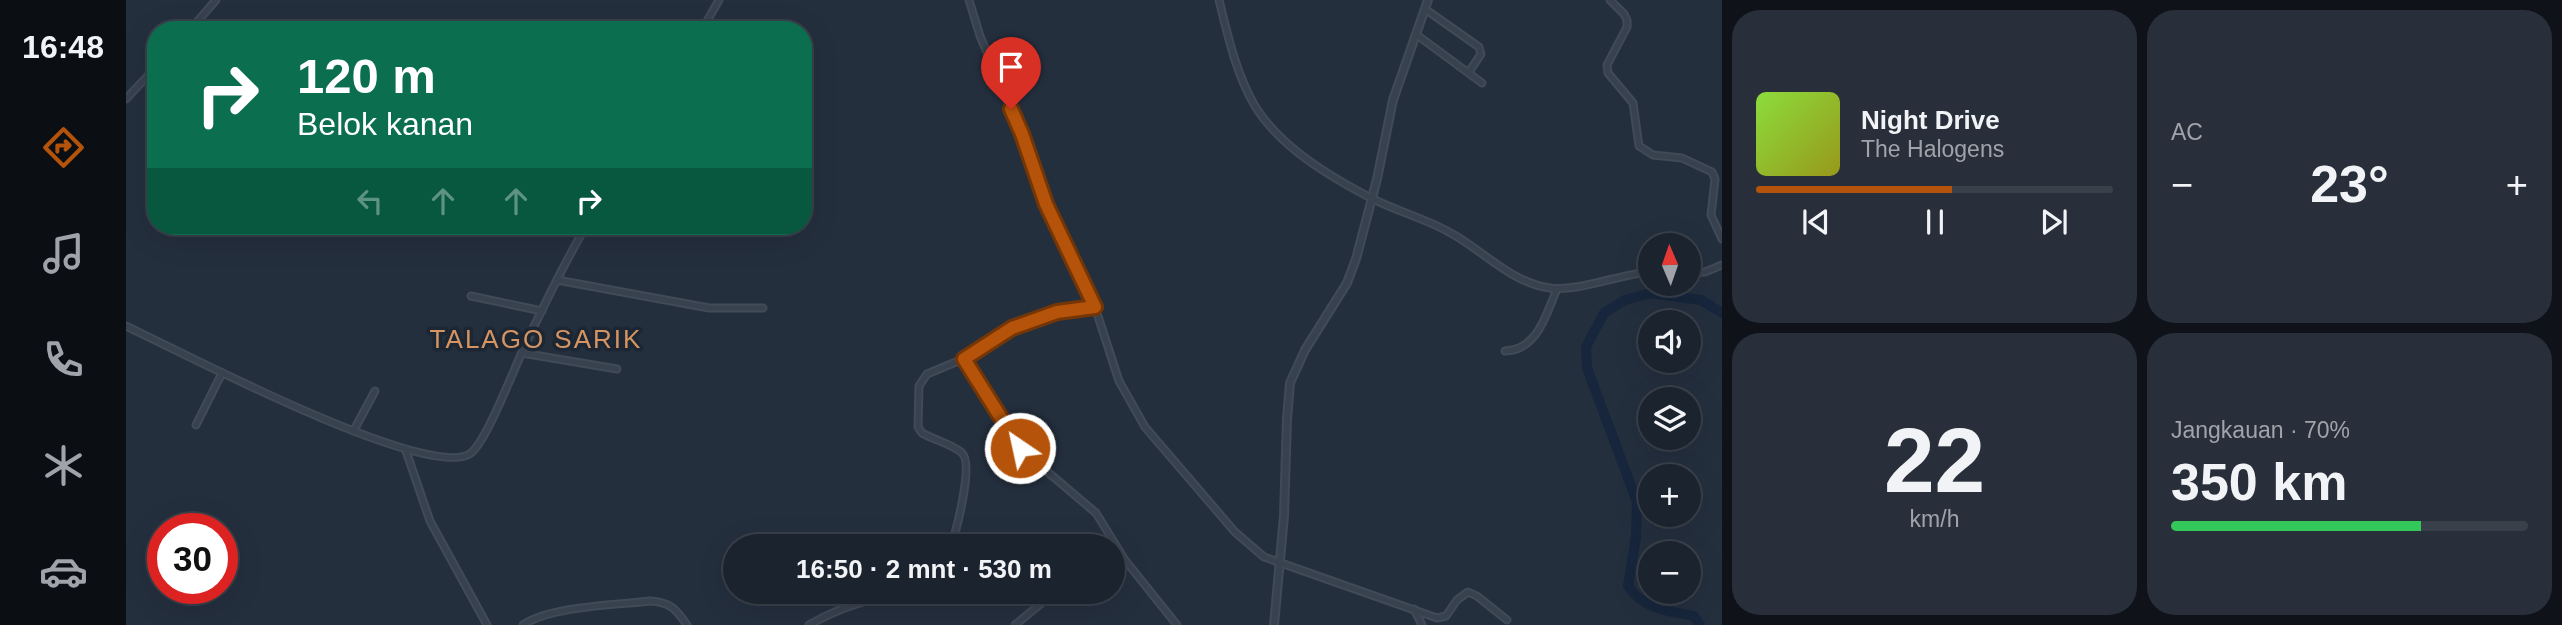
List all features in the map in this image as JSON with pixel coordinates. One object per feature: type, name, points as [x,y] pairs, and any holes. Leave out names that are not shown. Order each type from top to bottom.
[{"type":"street","points":[[198,21],[216,0]]},
{"type":"street","points":[[707,21],[719,0]]},
{"type":"street","points":[[969,0],[980,36],[1022,134],[1046,204],[1095,307],[1119,381],[1145,427],[1235,532],[1264,557],[1414,609],[1442,618],[1457,600],[1468,592],[1507,620]]},
{"type":"street","points":[[1219,0],[1234,60],[1254,105],[1274,131],[1332,175],[1373,199],[1450,232],[1521,279],[1557,289],[1638,274]]},
{"type":"street","points":[[1274,625],[1284,516],[1287,419],[1293,373],[1347,283],[1373,199],[1393,100],[1428,0]]},
{"type":"street","points":[[1610,0],[1627,20],[1624,35],[1607,65],[1608,72],[1633,103],[1639,146],[1654,155],[1682,158],[1712,172],[1715,179],[1712,215],[1722,239]]},
{"type":"street","points":[[1425,9],[1479,47],[1481,54],[1469,72]]},
{"type":"street","points":[[1417,35],[1482,82]]},
{"type":"street","points":[[126,99],[147,77]]},
{"type":"street","points":[[126,327],[319,417],[406,451],[462,456],[471,453],[490,422],[581,235]]},
{"type":"street","points":[[1701,272],[1722,265]]},
{"type":"street","points":[[557,280],[709,309],[763,308]]},
{"type":"street","points":[[1505,351],[1515,351],[1528,344],[1543,326],[1557,289]]},
{"type":"street","points":[[471,296],[542,311]]},
{"type":"street","points":[[954,534],[965,482],[966,458],[962,453],[922,433],[918,427],[919,386],[927,374],[964,359],[1012,328],[1057,312],[1095,307]]},
{"type":"street","points":[[522,353],[568,363],[617,369]]},
{"type":"street","points":[[964,359],[1020,448],[1092,508],[1107,534]]},
{"type":"street","points":[[196,425],[222,373]]},
{"type":"street","points":[[354,429],[375,391]]},
{"type":"street","points":[[406,451],[430,521],[487,625]]},
{"type":"street","points":[[1125,560],[1177,625]]},
{"type":"street","points":[[523,625],[561,612],[650,601],[672,606],[687,625]]},
{"type":"street","points":[[808,625],[854,604]]},
{"type":"street","points":[[1015,625],[1040,604]]},
{"type":"street","points":[[1414,609],[1422,625]]},
{"type":"waterway","points":[[1700,625],[1694,616],[1666,610],[1641,600],[1628,586],[1636,537],[1637,502],[1587,368],[1586,347],[1604,313],[1625,300],[1651,293],[1701,300],[1722,313]]},
{"type":"district","name":"TALAGO SARIK","points":[[536,339]]},
{"type":"route","points":[[1011,109],[1046,204],[1095,307],[1057,312],[1012,328],[964,359],[1020,448]]}]
